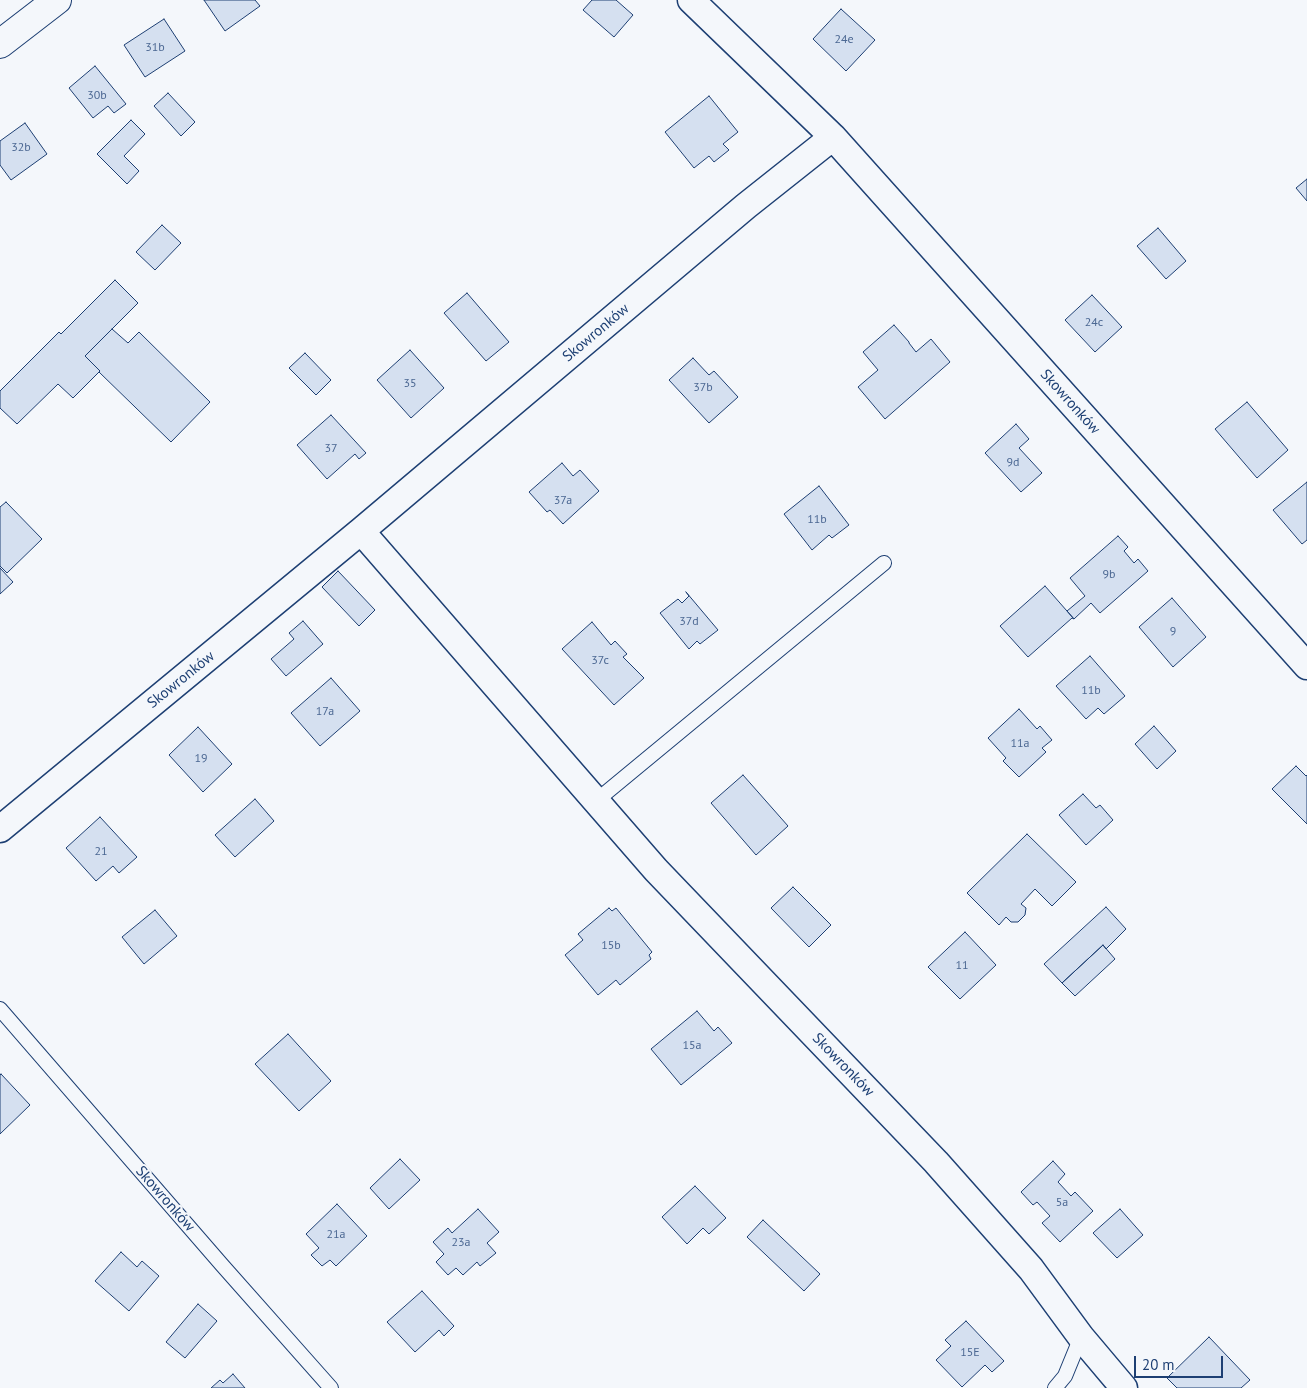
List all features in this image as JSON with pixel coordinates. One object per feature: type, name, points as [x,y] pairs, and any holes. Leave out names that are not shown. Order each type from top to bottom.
[{"type":"street","points":[[0,44],[57,0]]},
{"type":"street","name":"Skowronków","points":[[691,0],[833,137],[1307,666]]},
{"type":"street","name":"Skowronków","points":[[0,829],[362,531],[746,206],[833,137]]},
{"type":"street","name":"Skowronków","points":[[362,531],[656,870],[936,1162],[1031,1269],[1080,1337],[1124,1388]]},
{"type":"lane","points":[[596,801],[884,563]]},
{"type":"lane","name":"Skowronków","points":[[0,1009],[331,1388]]},
{"type":"lane","points":[[1055,1388],[1065,1376],[1080,1337]]},
{"type":"building","points":[[204,0],[255,0],[260,6],[225,31]]},
{"type":"building","points":[[592,0],[616,0],[633,15],[614,37],[583,10]]},
{"type":"building","points":[[841,9],[875,40],[846,71],[813,39]]},
{"type":"building","points":[[164,19],[185,51],[145,77],[124,45]]},
{"type":"building","points":[[95,66],[126,104],[114,113],[108,106],[93,118],[69,88]]},
{"type":"building","points":[[168,93],[195,122],[181,136],[154,106]]},
{"type":"building","points":[[709,96],[738,132],[723,144],[729,150],[714,162],[709,156],[694,168],[665,132]]},
{"type":"building","points":[[131,120],[145,134],[124,156],[139,171],[127,184],[97,154]]},
{"type":"building","points":[[25,123],[47,154],[11,180],[0,165],[0,141]]},
{"type":"building","points":[[1307,179],[1307,201],[1296,188]]},
{"type":"building","points":[[162,225],[181,243],[155,270],[136,252]]},
{"type":"building","points":[[1158,228],[1186,261],[1166,279],[1137,246]]},
{"type":"building","points":[[115,280],[138,303],[85,356],[100,371],[73,398],[58,384],[17,424],[0,408],[0,391]]},
{"type":"building","points":[[467,293],[509,342],[486,361],[444,313]]},
{"type":"building","points":[[1092,295],[1122,327],[1095,352],[1065,320]]},
{"type":"building","points":[[894,325],[916,352],[931,339],[950,362],[885,419],[858,387],[878,370],[863,352]]},
{"type":"building","points":[[112,329],[128,343],[139,332],[210,402],[171,442],[85,356]]},
{"type":"building","points":[[410,350],[444,388],[411,418],[377,380]]},
{"type":"building","points":[[305,353],[331,380],[316,395],[289,368]]},
{"type":"building","points":[[693,358],[709,375],[714,371],[738,397],[709,423],[669,380]]},
{"type":"building","points":[[1247,402],[1288,450],[1257,478],[1215,429]]},
{"type":"building","points":[[331,415],[366,453],[359,459],[355,454],[327,479],[297,445]]},
{"type":"building","points":[[1016,424],[1029,439],[1019,448],[1042,473],[1021,492],[985,453]]},
{"type":"building","points":[[562,463],[573,476],[580,470],[599,491],[563,524],[550,510],[547,512],[529,492]]},
{"type":"building","points":[[1307,482],[1307,540],[1302,544],[1273,510]]},
{"type":"building","points":[[819,486],[849,525],[832,538],[829,535],[812,550],[784,514]]},
{"type":"building","points":[[6,502],[42,539],[7,573],[0,566],[0,507]]},
{"type":"building","points":[[1118,536],[1128,547],[1124,551],[1134,563],[1138,559],[1148,571],[1100,613],[1091,603],[1074,619],[1067,611],[1085,596],[1070,578]]},
{"type":"building","points":[[0,568],[13,582],[0,594]]},
{"type":"building","points":[[338,571],[375,610],[359,626],[322,587]]},
{"type":"building","points":[[1045,586],[1074,619],[1072,618],[1028,657],[1000,626]]},
{"type":"building","points":[[686,592],[718,630],[700,644],[697,641],[689,649],[660,613],[678,599],[682,603],[689,596]]},
{"type":"building","points":[[1172,598],[1206,637],[1173,667],[1139,627]]},
{"type":"building","points":[[303,621],[323,644],[286,676],[271,659],[294,639],[289,633]]},
{"type":"building","points":[[592,622],[611,645],[615,641],[627,654],[623,657],[644,678],[614,705],[562,649]]},
{"type":"building","points":[[1090,656],[1125,696],[1104,714],[1098,708],[1086,719],[1056,686]]},
{"type":"building","points":[[331,678],[360,711],[320,746],[291,713]]},
{"type":"building","points":[[1019,709],[1037,729],[1040,726],[1052,740],[1042,748],[1046,752],[1019,777],[1003,761],[1006,758],[988,738]]},
{"type":"building","points":[[1154,726],[1176,751],[1157,769],[1135,744]]},
{"type":"building","points":[[198,727],[232,764],[203,792],[169,755]]},
{"type":"building","points":[[1296,766],[1307,775],[1307,824],[1272,789]]},
{"type":"building","points":[[743,775],[788,826],[756,855],[711,803]]},
{"type":"building","points":[[1083,794],[1096,808],[1100,805],[1113,820],[1086,845],[1059,815]]},
{"type":"building","points":[[255,799],[274,821],[235,857],[215,835]]},
{"type":"building","points":[[100,817],[137,857],[119,873],[113,866],[96,881],[66,848]]},
{"type":"building","points":[[1027,834],[1076,882],[1052,906],[1035,889],[1021,904],[1026,908],[1025,915],[1018,922],[1011,922],[1006,917],[999,925],[967,893]]},
{"type":"building","points":[[793,887],[831,925],[809,947],[771,908]]},
{"type":"building","points":[[1106,907],[1126,929],[1106,949],[1103,945],[1062,983],[1044,964]]},
{"type":"building","points":[[609,908],[612,911],[616,908],[652,952],[649,955],[651,959],[620,985],[616,980],[598,995],[565,955],[583,940],[578,934]]},
{"type":"building","points":[[155,910],[177,936],[144,964],[122,937]]},
{"type":"building","points":[[965,932],[996,965],[960,999],[928,967]]},
{"type":"building","points":[[1103,945],[1115,959],[1075,996],[1062,983]]},
{"type":"building","points":[[697,1011],[714,1031],[718,1027],[732,1043],[681,1085],[651,1049]]},
{"type":"building","points":[[288,1034],[331,1081],[299,1111],[255,1064]]},
{"type":"building","points":[[0,1075],[30,1105],[0,1134]]},
{"type":"building","points":[[400,1159],[420,1180],[389,1209],[370,1188]]},
{"type":"building","points":[[1053,1161],[1065,1174],[1058,1182],[1071,1196],[1075,1192],[1093,1211],[1060,1242],[1042,1223],[1050,1216],[1037,1202],[1033,1205],[1021,1192]]},
{"type":"building","points":[[695,1186],[726,1218],[709,1234],[703,1228],[687,1244],[662,1217]]},
{"type":"building","points":[[337,1204],[367,1236],[336,1266],[330,1260],[322,1266],[311,1255],[319,1248],[306,1234]]},
{"type":"building","points":[[478,1209],[499,1232],[487,1243],[496,1253],[480,1266],[477,1262],[463,1275],[456,1268],[448,1275],[436,1262],[444,1254],[433,1242],[448,1228],[452,1233]]},
{"type":"building","points":[[1120,1209],[1143,1235],[1117,1258],[1093,1233]]},
{"type":"building","points":[[763,1220],[820,1274],[804,1291],[747,1237]]},
{"type":"building","points":[[121,1252],[137,1267],[142,1261],[159,1276],[129,1311],[95,1281]]},
{"type":"building","points":[[422,1291],[454,1326],[444,1336],[439,1330],[415,1352],[387,1322]]},
{"type":"building","points":[[198,1304],[217,1321],[185,1358],[166,1342]]},
{"type":"building","points":[[966,1321],[1004,1361],[992,1372],[985,1365],[962,1387],[936,1360],[951,1346],[945,1340]]},
{"type":"building","points":[[1209,1337],[1250,1380],[1241,1388],[1177,1388],[1167,1378]]},
{"type":"building","points":[[233,1374],[245,1388],[211,1388],[220,1380],[223,1383]]}]
